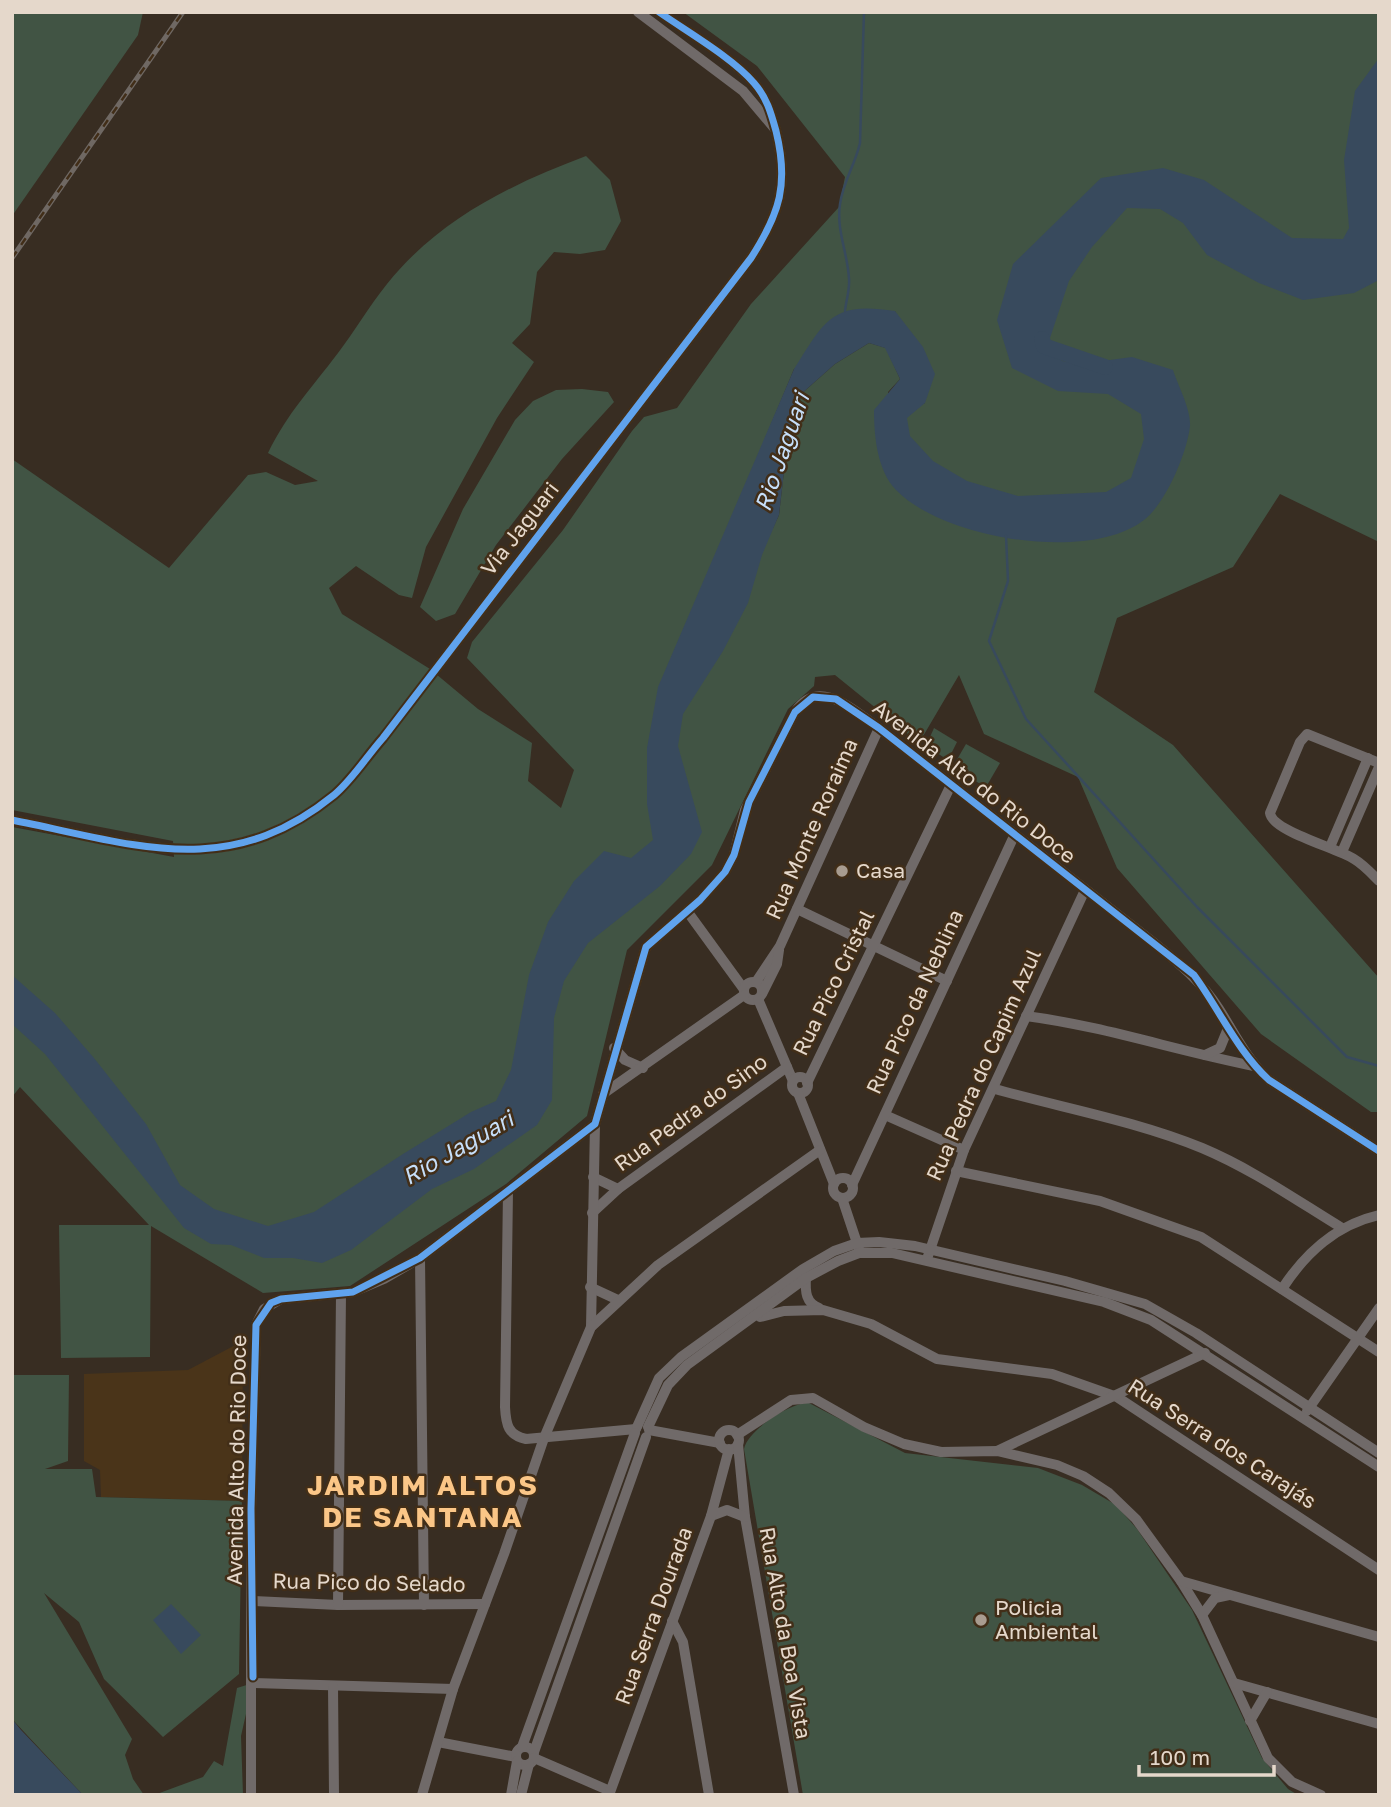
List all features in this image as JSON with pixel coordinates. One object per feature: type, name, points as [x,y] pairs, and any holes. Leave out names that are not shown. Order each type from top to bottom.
[{"type":"street","name":"Via Jaguari","points":[[638,12],[744,91],[775,129]]},
{"type":"street","name":"Via Jaguari","points":[[12,820],[169,850],[198,851],[257,841],[288,828],[336,794],[383,738],[751,258],[773,220],[783,187],[783,158],[771,108],[754,82],[659,12]]},
{"type":"street","name":"Avenida Alto do Rio Doce","points":[[251,1795],[251,1509],[256,1325],[271,1303],[367,1287],[420,1258],[595,1124],[614,1048],[646,947],[687,911],[725,872],[734,855],[745,810],[800,705],[813,697],[829,697],[879,728],[950,787],[1194,975],[1254,1066],[1269,1080],[1379,1151]]},
{"type":"street","name":"Rua Monte Roraima","points":[[755,982],[780,946],[879,728]]},
{"type":"street","points":[[1342,852],[1379,765],[1307,734],[1300,742],[1280,786],[1270,813],[1273,821],[1342,852],[1379,881]]},
{"type":"street","points":[[1330,847],[1368,758]]},
{"type":"street","name":"Rua Pico Cristal","points":[[807,1083],[950,787]]},
{"type":"street","name":"Rua Pico da Neblina","points":[[849,1192],[1014,836]]},
{"type":"street","name":"Rua Pedra do Capim Azul","points":[[929,1254],[964,1150],[995,1089],[1085,890]]},
{"type":"street","points":[[797,909],[947,981]]},
{"type":"street","points":[[687,911],[750,1001],[760,997]]},
{"type":"street","name":"Rua Monte Roraima","points":[[760,997],[777,964],[780,946]]},
{"type":"street","points":[[603,1094],[643,1068],[744,992],[746,984],[755,982],[762,988],[760,997],[793,1081],[793,1088],[798,1093],[834,1184],[835,1193],[849,1192]]},
{"type":"street","points":[[1026,1016],[1125,1034],[1201,1056],[1254,1066]]},
{"type":"street","points":[[1201,1056],[1220,1048],[1229,1026]]},
{"type":"street","points":[[614,1048],[625,1060],[643,1068]]},
{"type":"street","name":"Rua Pedra do Sino","points":[[592,1213],[618,1189],[787,1067]]},
{"type":"street","points":[[793,1081],[802,1078],[807,1083],[806,1090],[798,1093]]},
{"type":"street","points":[[995,1089],[1141,1127],[1202,1148],[1259,1176],[1342,1228]]},
{"type":"street","points":[[885,1115],[964,1150]]},
{"type":"street","points":[[591,1327],[595,1124]]},
{"type":"street","points":[[422,1795],[453,1689],[544,1438],[591,1327],[658,1265],[820,1150]]},
{"type":"street","points":[[956,1171],[1100,1201],[1200,1237],[1379,1352]]},
{"type":"street","name":"Rua Pedra do Sino","points":[[593,1177],[618,1189]]},
{"type":"street","points":[[834,1184],[845,1179],[858,1248]]},
{"type":"street","points":[[508,1191],[505,1421],[515,1436],[544,1438],[636,1430],[643,1424],[648,1432]]},
{"type":"street","points":[[1282,1289],[1292,1272],[1326,1238],[1342,1228],[1379,1215]]},
{"type":"street","points":[[511,1795],[517,1759],[636,1430],[659,1378],[681,1357],[803,1269],[834,1251],[894,1243],[1116,1306],[1150,1320],[1205,1353],[1379,1467]]},
{"type":"street","points":[[521,1795],[648,1432],[668,1385],[687,1365],[806,1278],[858,1248]]},
{"type":"street","points":[[929,1254],[1091,1287],[1145,1304],[1196,1333],[1379,1453]]},
{"type":"street","points":[[420,1258],[424,1605]]},
{"type":"street","points":[[806,1278],[807,1297],[811,1305],[823,1310]]},
{"type":"street","points":[[590,1287],[618,1300]]},
{"type":"street","points":[[338,1605],[341,1293]]},
{"type":"street","points":[[1303,1417],[1379,1308]]},
{"type":"street","name":"Rua Serra dos Carajás","points":[[753,1319],[784,1311],[823,1310],[871,1324],[937,1359],[1052,1374],[1117,1397],[1379,1570]]},
{"type":"street","points":[[997,1451],[1117,1397],[1205,1353]]},
{"type":"street","points":[[648,1432],[732,1444],[791,1400],[813,1398],[864,1427],[904,1444],[941,1452],[997,1451],[1057,1465],[1083,1476],[1109,1493],[1136,1519],[1181,1581],[1202,1615],[1264,1751],[1284,1776],[1321,1795]]},
{"type":"street","points":[[700,1438],[733,1431],[732,1444]]},
{"type":"street","name":"Rua Alto da Boa Vista","points":[[732,1444],[742,1477],[745,1517],[794,1795]]},
{"type":"street","name":"Rua Serra Dourada","points":[[609,1793],[711,1516],[732,1444]]},
{"type":"street","points":[[711,1516],[727,1510],[745,1517]]},
{"type":"street","points":[[1181,1581],[1375,1633]]},
{"type":"street","points":[[1202,1615],[1215,1598],[1233,1595]]},
{"type":"street","name":"Rua Pico do Selado","points":[[252,1601],[338,1605],[485,1604]]},
{"type":"street","points":[[672,1621],[683,1642],[709,1795]]},
{"type":"street","points":[[253,1683],[453,1689]]},
{"type":"street","points":[[1234,1683],[1379,1724]]},
{"type":"street","points":[[333,1686],[334,1795]]},
{"type":"street","points":[[1250,1721],[1267,1692]]},
{"type":"street","points":[[438,1742],[517,1759],[532,1758]]},
{"type":"street","points":[[522,1747],[532,1758],[609,1793]]},
{"type":"shaded area","points":[[243,1341],[242,1501],[101,1497],[100,1470],[84,1461],[84,1374],[188,1370]]},
{"type":"green space","points":[[12,12],[143,12],[138,35],[12,216]]},
{"type":"green space","points":[[683,12],[1379,12],[1379,542],[1280,494],[1233,567],[1117,618],[1094,692],[1173,745],[1379,978],[1379,1112],[1371,1112],[1261,1034],[1117,868],[1078,777],[984,734],[959,675],[919,743],[835,675],[815,677],[814,686],[788,709],[712,865],[627,950],[587,1116],[506,1184],[350,1286],[263,1293],[151,1226],[150,1357],[61,1358],[59,1225],[149,1225],[20,1087],[12,1097],[12,827],[174,857],[173,841],[12,810],[12,459],[169,568],[248,475],[266,472],[295,485],[318,481],[268,453],[292,413],[380,292],[407,261],[429,241],[477,206],[530,179],[586,156],[610,180],[621,221],[605,250],[580,254],[554,252],[537,272],[530,324],[512,343],[534,362],[497,418],[426,547],[412,598],[399,595],[356,566],[329,588],[342,614],[430,669],[478,709],[532,743],[528,781],[561,808],[574,770],[467,658],[472,642],[563,530],[632,431],[644,417],[677,408],[751,304],[839,207],[845,177],[757,66]],"holes":[[[895,311],[925,403],[892,417],[888,392],[900,379],[886,348],[869,343],[835,364],[800,395],[786,454],[779,515],[773,528],[739,501],[794,369]]]},
{"type":"green space","points":[[556,390],[608,392],[614,402],[562,459],[496,545],[455,614],[436,621],[420,607],[463,509],[515,420],[533,401]]},
{"type":"green space","points":[[934,728],[957,742],[948,760],[926,746]]},
{"type":"green space","points":[[966,744],[1000,763],[986,787],[952,768]]},
{"type":"green space","points":[[12,1375],[69,1375],[68,1461],[45,1469],[92,1469],[96,1497],[242,1501],[239,1674],[163,1737],[104,1679],[79,1622],[44,1593],[132,1739],[125,1755],[133,1779],[144,1795],[83,1795],[12,1719]]},
{"type":"green space","points":[[809,1403],[905,1453],[1038,1468],[1082,1485],[1116,1505],[1137,1529],[1192,1610],[1262,1758],[1288,1789],[1298,1795],[803,1795],[744,1449],[753,1434],[770,1419],[791,1407]]},
{"type":"green space","points":[[253,1683],[241,1736],[243,1795],[154,1795],[203,1777],[214,1761],[223,1766],[237,1688]]},
{"type":"water","points":[[1379,58],[1379,280],[1354,293],[1303,300],[1259,283],[1207,255],[1183,223],[1160,209],[1127,208],[1092,247],[1069,281],[1049,341],[1062,361],[1080,364],[1132,357],[1173,370],[1186,405],[1190,426],[1180,463],[1160,502],[1144,520],[1119,533],[1089,540],[1017,540],[947,521],[918,507],[890,482],[878,452],[874,410],[900,379],[885,348],[869,343],[835,364],[800,395],[786,454],[779,515],[762,555],[748,603],[723,651],[683,714],[678,746],[702,832],[691,854],[660,886],[588,943],[564,981],[554,1018],[552,1100],[537,1125],[474,1169],[432,1189],[351,1250],[322,1263],[293,1258],[264,1258],[231,1245],[211,1244],[184,1228],[45,1054],[12,1024],[12,975],[55,1013],[94,1058],[146,1124],[180,1185],[214,1209],[268,1226],[314,1212],[471,1112],[496,1101],[511,1070],[529,975],[548,922],[574,881],[604,851],[631,858],[653,840],[647,804],[647,748],[658,687],[794,369],[823,326],[844,312],[857,309],[895,311],[923,347],[935,374],[925,403],[907,418],[910,436],[933,461],[967,481],[1018,496],[1106,492],[1131,478],[1144,439],[1141,414],[1108,394],[1058,391],[1012,368],[997,320],[1013,264],[1101,178],[1163,168],[1204,180],[1292,238],[1343,239],[1349,228],[1344,160],[1355,91]]},
{"type":"water","points":[[171,1604],[201,1635],[181,1654],[153,1620]]},
{"type":"water","points":[[12,1719],[21,1730],[83,1795],[12,1795]]},
{"type":"waterway","points":[[845,311],[849,279],[839,214],[844,188],[860,143],[864,12]]},
{"type":"waterway","name":"Rio Jaguari","points":[[1042,339],[1044,346],[1105,367]]},
{"type":"waterway","points":[[1006,536],[1008,581],[989,641],[1026,719],[1197,907],[1347,1057],[1379,1066]]},
{"type":"railway","points":[[12,258],[183,12]]},
{"type":"cycle path","points":[[12,820],[139,846],[179,849],[217,847],[256,839],[294,822],[334,795],[383,738],[751,258],[775,212],[782,167],[776,131],[762,94],[734,64],[659,12]]},
{"type":"cycle path","points":[[253,1677],[251,1509],[256,1325],[271,1303],[281,1299],[353,1292],[420,1258],[595,1124],[646,947],[700,900],[725,872],[734,855],[749,802],[795,712],[813,697],[836,699],[879,728],[1194,975],[1238,1043],[1269,1080],[1379,1151]]},
{"type":"place","name":"Casa","points":[[842,871]]},
{"type":"place","name":"Policia Ambiental","points":[[981,1620]]},
{"type":"district","name":"JARDIM ALTOS DE SANTANA","points":[[423,1501]]}]
